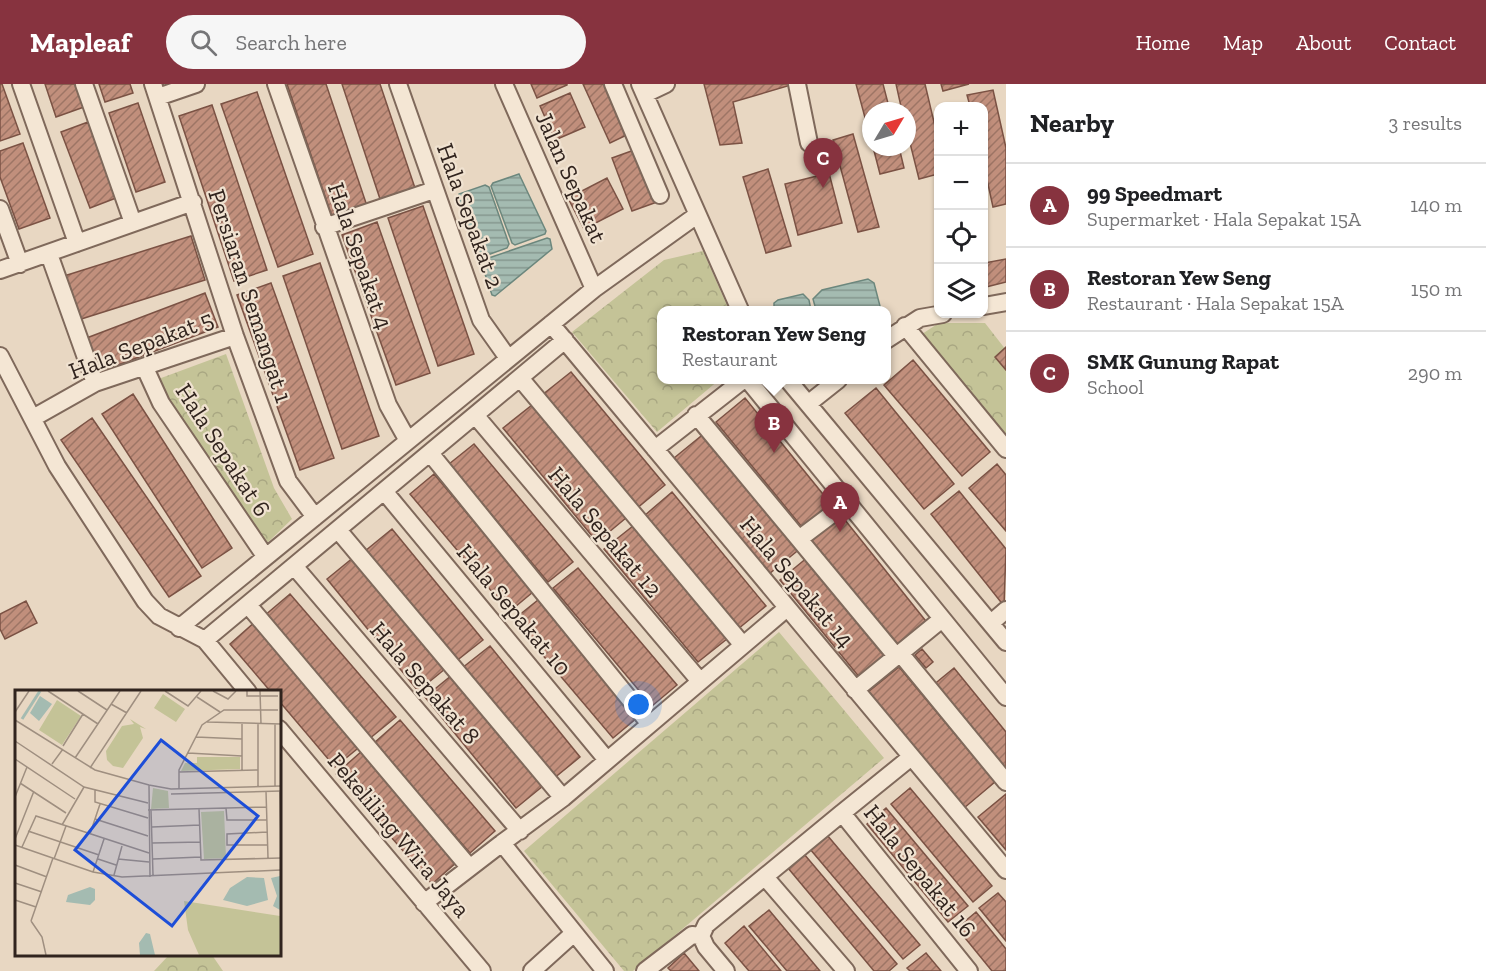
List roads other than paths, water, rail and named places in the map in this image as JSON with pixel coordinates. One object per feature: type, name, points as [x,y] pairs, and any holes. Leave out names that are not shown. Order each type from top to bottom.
[{"type":"street","points":[[21,84],[77,243]]},
{"type":"street","points":[[84,84],[133,223]]},
{"type":"street","points":[[155,91],[196,84]]},
{"type":"street","name":"Hala Sepakat 4","points":[[276,84],[388,405],[408,440]]},
{"type":"street","name":"Hala Sepakat 2","points":[[398,84],[481,320],[508,358]]},
{"type":"street","name":"Jalan Sepakat","points":[[504,84],[594,289]]},
{"type":"street","points":[[613,84],[660,195]]},
{"type":"street","points":[[666,84],[642,89],[738,306]]},
{"type":"street","points":[[797,84],[809,143]]},
{"type":"street","name":"Persiaran Semangat 1","points":[[155,91],[235,336],[288,481],[315,517]]},
{"type":"street","points":[[324,227],[434,190]]},
{"type":"street","points":[[0,270],[193,202]]},
{"type":"street","points":[[0,209],[20,264]]},
{"type":"street","points":[[179,628],[594,289],[697,214]]},
{"type":"street","points":[[49,254],[95,383]]},
{"type":"street","points":[[988,305],[1006,302]]},
{"type":"street","points":[[891,336],[920,318],[934,316]]},
{"type":"street","name":"Hala Sepakat 14","points":[[551,324],[910,758],[1006,870]]},
{"type":"street","points":[[905,326],[1006,449]]},
{"type":"street","name":"Hala Sepakat 5","points":[[33,418],[95,383],[235,336]]},
{"type":"street","points":[[205,640],[565,340]]},
{"type":"street","points":[[0,356],[57,466],[145,601],[159,616],[205,640],[246,690]]},
{"type":"street","name":"Hala Sepakat 6","points":[[145,368],[161,403],[265,556]]},
{"type":"street","points":[[520,378],[742,644]]},
{"type":"street","points":[[655,449],[738,384]]},
{"type":"street","points":[[751,384],[1006,697]]},
{"type":"street","points":[[791,384],[1006,642]]},
{"type":"street","points":[[808,403],[833,384]]},
{"type":"street","name":"Hala Sepakat 12","points":[[475,415],[699,680]]},
{"type":"street","points":[[696,415],[1006,783]]},
{"type":"street","points":[[430,453],[650,723]]},
{"type":"street","name":"Hala Sepakat 10","points":[[384,491],[607,760]]},
{"type":"street","points":[[799,539],[848,502]]},
{"type":"street","points":[[338,530],[563,798]]},
{"type":"street","name":"Hala Sepakat 8","points":[[294,566],[520,831]]},
{"type":"street","points":[[248,605],[469,867]]},
{"type":"street","points":[[424,903],[469,867],[506,849],[520,831],[563,798],[699,680],[787,608]]},
{"type":"street","points":[[990,623],[1006,610]]},
{"type":"street","points":[[855,690],[942,619]]},
{"type":"street","name":"Pekeliling Wira Jaya","points":[[280,730],[482,971]]},
{"type":"street","name":"Hala Sepakat 16","points":[[910,758],[843,813],[969,971]]},
{"type":"street","points":[[704,942],[706,925],[843,813]]},
{"type":"street","points":[[506,849],[606,971]]},
{"type":"street","points":[[765,877],[846,971]]},
{"type":"street","points":[[531,971],[574,933]]},
{"type":"street","points":[[645,971],[692,934],[704,942],[726,971]]},
{"type":"place","name":"SMK Gunung Rapat","points":[[823,188]]},
{"type":"place","name":"Restoran Yew Seng","points":[[774,453]]},
{"type":"place","name":"99 Speedmart","points":[[840,532]]}]
